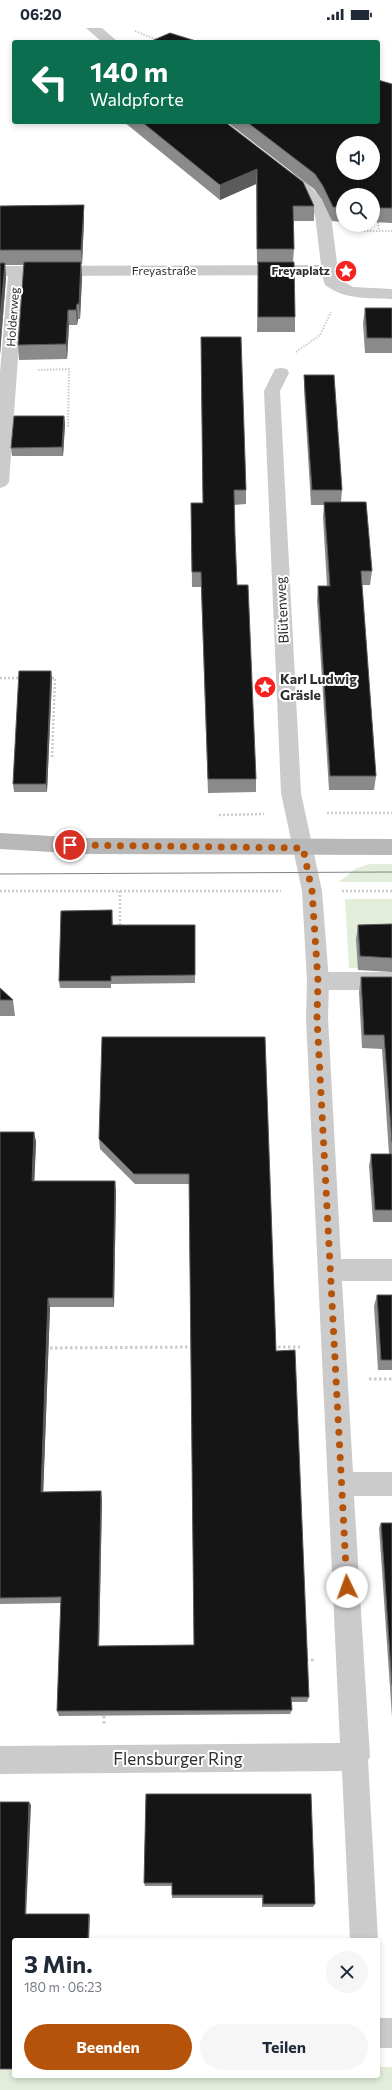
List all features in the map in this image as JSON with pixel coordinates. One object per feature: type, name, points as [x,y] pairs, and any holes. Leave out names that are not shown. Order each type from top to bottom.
[{"type":"street","points":[[93,28],[108,40]]},
{"type":"street","points":[[270,164],[313,198],[323,215],[328,270],[331,281],[340,289],[355,292],[392,294]]},
{"type":"street","name":"Freyastraße","points":[[8,271],[328,270]]},
{"type":"street","name":"Holderweg","points":[[0,482],[9,370],[8,271]]},
{"type":"street","name":"Blütenweg","points":[[281,373],[272,391],[272,399],[291,793],[303,848]]},
{"type":"street","points":[[0,841],[84,846],[303,848],[392,847]]},
{"type":"street","points":[[303,848],[312,891],[318,981],[317,1018],[356,1757],[364,1938]]},
{"type":"street","points":[[318,981],[392,981]]},
{"type":"street","points":[[331,1270],[392,1270]]},
{"type":"street","points":[[342,1484],[392,1484]]},
{"type":"street","name":"Flensburger Ring","points":[[0,1760],[356,1757]]},
{"type":"street","points":[[380,2033],[392,2033]]},
{"type":"path","points":[[133,30],[157,40]]},
{"type":"path","points":[[325,231],[336,231]]},
{"type":"path","points":[[380,231],[392,231]]},
{"type":"path","points":[[281,373],[284,361],[320,335],[335,304],[340,289]]},
{"type":"path","points":[[9,370],[69,369],[68,428]]},
{"type":"path","points":[[0,678],[23,678]]},
{"type":"path","points":[[47,678],[55,678],[52,757]]},
{"type":"path","points":[[0,891],[392,891]]},
{"type":"path","points":[[120,891],[120,932]]},
{"type":"path","points":[[269,1347],[335,1346]]},
{"type":"path","points":[[40,1348],[198,1348]]},
{"type":"green space","points":[[369,864],[392,864],[392,882],[339,882],[355,869]]},
{"type":"green space","points":[[345,899],[392,899],[392,968],[349,968]]},
{"type":"green space","points":[[380,2067],[392,2067],[392,2090],[0,2090],[0,2070],[12,2070],[12,2078],[380,2078]]},
{"type":"building","points":[[170,33],[193,40],[154,40]]},
{"type":"building","points":[[380,81],[392,84],[392,208],[380,208],[380,188],[336,188],[336,207],[333,207],[323,186],[315,174],[250,124],[380,124]]},
{"type":"building","points":[[144,124],[228,124],[303,182],[314,206],[293,206],[294,249],[257,249],[257,169],[220,185]]},
{"type":"building","points":[[84,205],[81,250],[0,250],[0,206]]},
{"type":"building","points":[[24,262],[81,262],[79,304],[77,304],[76,310],[68,310],[66,344],[18,345]]},
{"type":"building","points":[[258,262],[294,262],[295,317],[258,317]]},
{"type":"building","points":[[0,263],[5,263],[0,320]]},
{"type":"building","points":[[365,308],[392,308],[392,338],[367,338]]},
{"type":"building","points":[[201,337],[241,337],[246,490],[234,490],[235,537],[237,585],[248,585],[256,779],[208,779],[201,572],[192,572],[191,503],[203,503]]},
{"type":"building","points":[[304,375],[334,375],[342,490],[312,490]]},
{"type":"building","points":[[14,416],[64,416],[62,447],[11,448]]},
{"type":"building","points":[[324,502],[366,502],[372,571],[361,571],[376,776],[330,776],[318,586],[330,586]]},
{"type":"building","points":[[19,671],[51,671],[46,784],[13,784]]},
{"type":"building","points":[[112,910],[112,925],[195,925],[195,975],[111,976],[111,981],[59,981],[61,911]]},
{"type":"building","points":[[392,924],[392,958],[360,956],[358,925]]},
{"type":"building","points":[[361,977],[392,977],[392,1142],[384,1035],[364,1035]]},
{"type":"building","points":[[0,988],[13,1000],[0,1000]]},
{"type":"building","points":[[102,1037],[265,1037],[276,1351],[295,1350],[309,1697],[291,1697],[292,1710],[57,1711],[61,1597],[0,1598],[0,1132],[34,1132],[32,1181],[115,1181],[113,1298],[48,1298],[41,1492],[101,1491],[98,1646],[194,1645],[189,1174],[134,1174],[99,1139]]},
{"type":"building","points":[[371,1154],[392,1154],[392,1210],[375,1210]]},
{"type":"building","points":[[377,1295],[392,1295],[392,1360],[381,1360]]},
{"type":"building","points":[[381,1523],[392,1523],[392,1685]]},
{"type":"building","points":[[146,1794],[311,1794],[315,1904],[263,1904],[263,1895],[172,1895],[172,1883],[144,1883]]},
{"type":"building","points":[[0,1802],[29,1802],[25,1914],[89,1914],[88,1938],[12,1938],[12,2069],[0,2069]]},
{"type":"tram line","points":[[0,874],[392,872]]},
{"type":"place","name":"Freyaplatz","points":[[346,271]]},
{"type":"place","name":"Karl Ludwig Gräsle","points":[[265,687]]},
{"type":"route","points":[[70,845],[303,848],[312,891],[318,981],[317,1018],[347,1587]]}]
